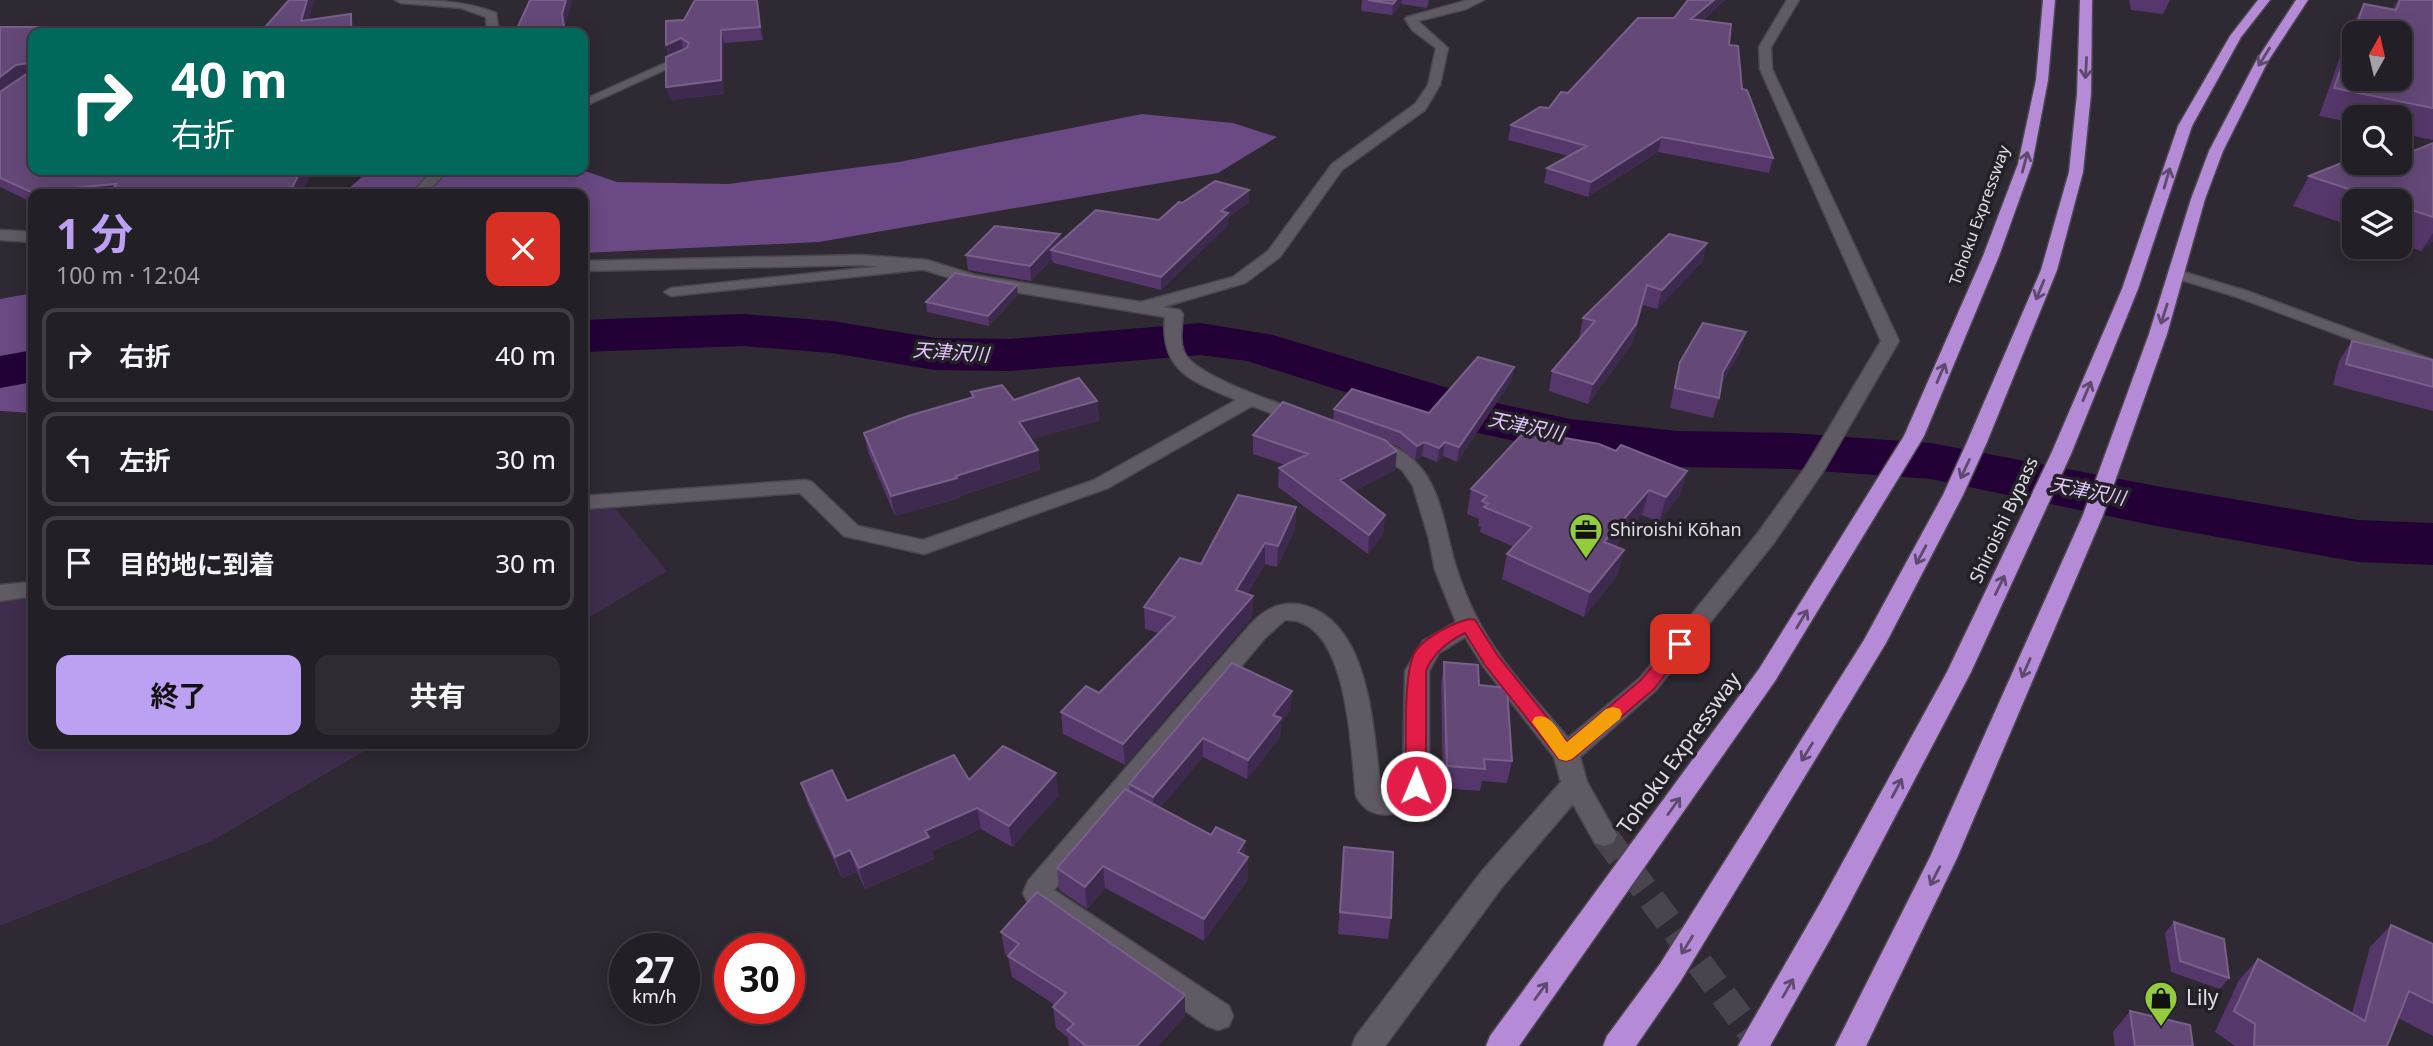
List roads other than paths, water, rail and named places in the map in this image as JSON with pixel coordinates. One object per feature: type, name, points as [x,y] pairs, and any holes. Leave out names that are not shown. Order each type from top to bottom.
[{"type":"highway","name":"Tohoku Expressway","points":[[1501,1046],[1768,675],[1914,436],[1991,256],[2025,164],[2042,80],[2049,0]]},
{"type":"highway","points":[[1618,1046],[1670,973],[1867,655],[1953,495],[1977,442],[2049,270],[2076,172],[2084,94],[2086,0]]},
{"type":"highway","name":"Shiroishi Bypass","points":[[1752,1046],[1832,909],[1940,707],[2038,507],[2130,289],[2185,126],[2236,36],[2264,0]]},
{"type":"highway","points":[[1850,1046],[1943,858],[2093,515],[2177,274],[2198,199],[2216,151],[2262,61],[2302,0]]},
{"type":"street","points":[[401,0],[467,4],[484,8],[492,15],[493,28]]},
{"type":"street","points":[[1141,307],[1239,280],[1274,254],[1337,167],[1414,112],[1432,92],[1442,48],[1438,42],[1413,26],[1411,19],[1462,7],[1478,0]]},
{"type":"street","points":[[1566,754],[1648,684],[1765,539],[1814,470],[1890,341],[1766,69],[1765,47],[1793,0]]},
{"type":"street","points":[[423,189],[436,175]]},
{"type":"street","points":[[0,234],[28,237]]},
{"type":"street","points":[[588,265],[861,260],[927,265],[972,280],[1174,314],[1172,329],[1175,352],[1186,367],[1251,400],[1320,425]]},
{"type":"street","points":[[588,503],[804,486],[851,531],[924,547],[1101,484],[1251,400]]},
{"type":"street","points":[[1352,437],[1391,453],[1409,466],[1423,485],[1440,539],[1446,570],[1469,625],[1492,660],[1566,754],[1575,784],[1604,835]]},
{"type":"street","points":[[0,593],[28,590]]},
{"type":"street","points":[[1218,1016],[1037,893],[1038,888],[1236,659],[1260,627],[1273,615],[1284,612],[1310,615],[1331,629],[1352,684],[1360,719],[1370,796],[1381,804],[1395,804],[1408,799],[1416,786],[1417,671],[1423,653],[1435,643],[1469,625]]},
{"type":"street","points":[[1367,1046],[1492,879],[1575,784]]},
{"type":"lane","points":[[588,102],[685,57]]},
{"type":"lane","points":[[671,292],[927,265]]},
{"type":"lane","points":[[2177,274],[2250,295],[2347,335],[2433,365]]},
{"type":"waterway","name":"天津沢川","points":[[588,336],[743,330],[832,337],[935,354],[1010,355],[1200,339],[1254,346],[1489,419],[1570,436],[1677,449],[1791,451],[1931,461],[2156,506],[2358,541],[2433,544]]},
{"type":"waterway","name":"天津沢川","points":[[0,372],[28,367]]},
{"type":"tunnel","points":[[1604,835],[1761,1046]]},
{"type":"place","name":"Shiroishi Kōhan","points":[[1586,560]]},
{"type":"place","name":"Lily","points":[[2161,1028]]}]
